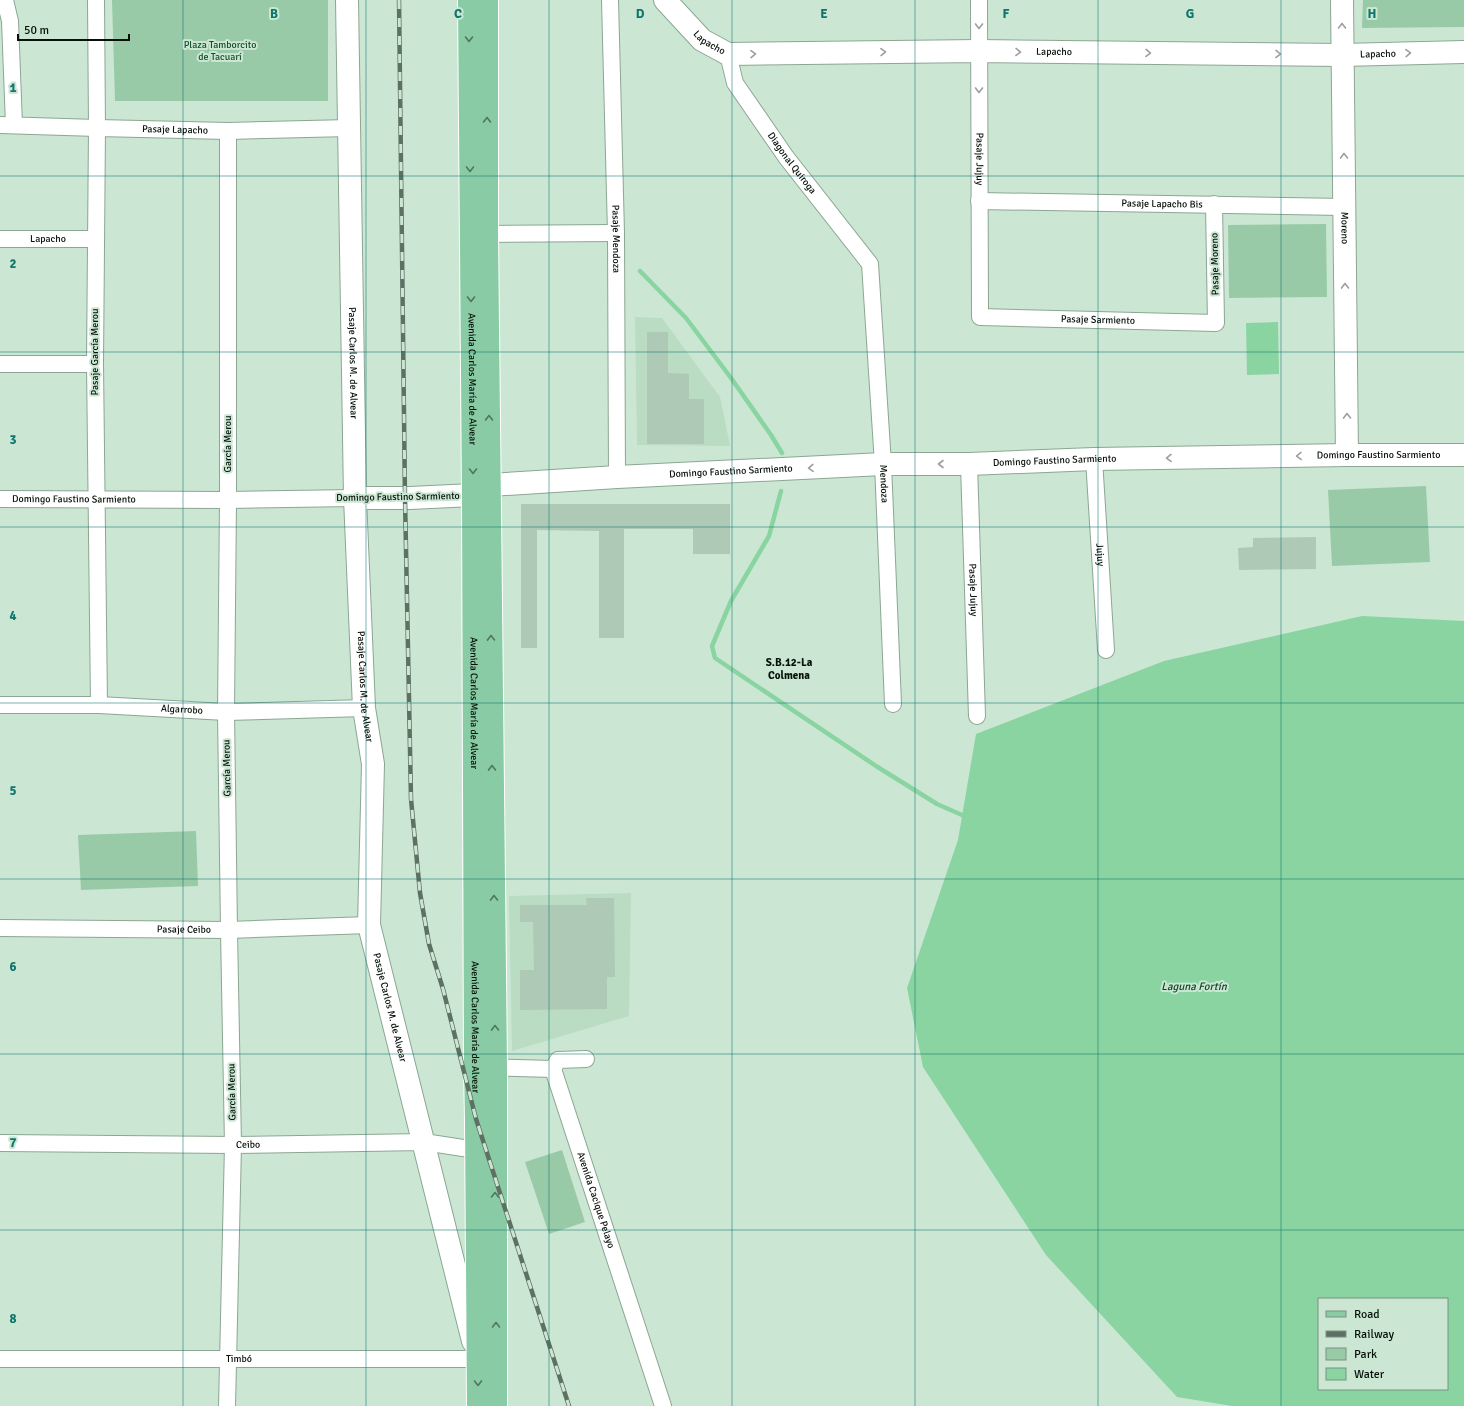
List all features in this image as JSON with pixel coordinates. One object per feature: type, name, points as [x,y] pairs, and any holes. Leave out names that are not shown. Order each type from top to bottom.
[{"type":"main road","name":"Avenida Carlos María de Alvear","points":[[469,0],[481,490],[487,1360],[496,1406]]},
{"type":"main road","name":"Avenida Carlos María de Alvear","points":[[481,490],[487,234],[487,0]]},
{"type":"main road","name":"Avenida Carlos María de Alvear","points":[[478,1406],[487,1360]]},
{"type":"street","points":[[6,0],[10,21],[7,124]]},
{"type":"street","name":"Pasaje García Merou","points":[[96,0],[97,128],[95,364],[99,705]]},
{"type":"street","name":"Pasaje Carlos M. de Alvear","points":[[347,0],[355,498],[364,708],[373,764],[369,925],[424,1142],[487,1360]]},
{"type":"street","name":"Pasaje Mendoza","points":[[610,0],[616,233],[618,477]]},
{"type":"street","name":"Lapacho","points":[[665,0],[702,40],[728,54],[979,51],[1342,55],[1464,52]]},
{"type":"street","name":"Pasaje Jujuy","points":[[979,0],[980,318]]},
{"type":"street","name":"Moreno","points":[[1342,0],[1347,455]]},
{"type":"street","name":"Diagonal Quiroga","points":[[728,54],[735,83],[786,158],[870,264]]},
{"type":"street","name":"Pasaje Lapacho","points":[[7,124],[228,131],[350,128]]},
{"type":"street","name":"García Merou","points":[[227,1406],[233,1145],[226,712],[228,500],[228,131]]},
{"type":"street","name":"Pasaje Lapacho Bis","points":[[979,201],[1344,207]]},
{"type":"street","name":"Pasaje Moreno","points":[[1214,204],[1216,323]]},
{"type":"street","points":[[487,234],[616,233]]},
{"type":"street","name":"Lapacho","points":[[0,239],[95,239]]},
{"type":"street","name":"Mendoza","points":[[870,264],[883,464],[893,704]]},
{"type":"street","name":"Pasaje Sarmiento","points":[[980,318],[1216,323]]},
{"type":"street","points":[[0,364],[95,364]]},
{"type":"street","name":"Domingo Faustino Sarmiento","points":[[0,499],[228,500],[410,498],[618,477],[883,464],[969,464],[1094,459],[1347,455],[1464,455]]},
{"type":"street","name":"Jujuy","points":[[1094,459],[1106,650]]},
{"type":"street","name":"Pasaje Jujuy","points":[[969,464],[976,716]]},
{"type":"street","name":"Algarrobo","points":[[0,705],[99,705],[226,712],[364,708]]},
{"type":"street","name":"Pasaje Ceibo","points":[[0,928],[229,930],[369,925]]},
{"type":"street","points":[[485,1067],[553,1069],[558,1060],[586,1059]]},
{"type":"street","name":"Avenida Cacique Pelayo","points":[[553,1069],[663,1406]]},
{"type":"street","name":"Ceibo","points":[[0,1144],[233,1145],[424,1142],[485,1146]]},
{"type":"street","name":"Timbó","points":[[0,1358],[487,1360]]},
{"type":"shaded area","points":[[635,317],[662,318],[720,397],[730,446],[637,445]]},
{"type":"shaded area","points":[[631,893],[629,1016],[512,1051],[509,896]]},
{"type":"green space","name":"Plaza Tamborcito de Tacuarí","points":[[112,0],[328,0],[328,101],[115,101]]},
{"type":"green space","points":[[1363,0],[1464,0],[1464,27],[1362,28]]},
{"type":"green space","points":[[1326,224],[1327,297],[1229,298],[1228,225]]},
{"type":"green space","points":[[1426,486],[1430,562],[1332,566],[1328,490]]},
{"type":"green space","points":[[196,831],[198,886],[81,890],[78,835]]},
{"type":"green space","points":[[562,1150],[585,1222],[549,1234],[525,1162]]},
{"type":"water","points":[[1278,322],[1279,374],[1247,375],[1246,323]]},
{"type":"water","name":"Laguna Fortín","points":[[1362,616],[1464,621],[1464,1406],[1232,1406],[1177,1397],[1046,1255],[923,1067],[907,988],[958,840],[976,734],[1164,661]]},
{"type":"building","points":[[647,332],[668,332],[668,373],[689,374],[689,399],[704,399],[704,444],[647,444]]},
{"type":"building","points":[[521,504],[730,504],[730,554],[693,554],[693,529],[624,529],[624,638],[599,638],[599,531],[537,530],[537,648],[521,648]]},
{"type":"building","points":[[1316,537],[1316,569],[1239,570],[1238,548],[1253,547],[1253,538]]},
{"type":"building","points":[[586,898],[614,898],[615,977],[607,977],[607,1009],[520,1010],[520,970],[534,970],[533,922],[520,922],[520,905],[587,905]]},
{"type":"waterway","points":[[640,271],[686,318],[731,378],[782,453]]},
{"type":"waterway","points":[[781,491],[769,536],[731,601],[712,646],[715,658],[876,766],[937,804],[962,815]]},
{"type":"railway","points":[[399,0],[405,498],[411,799],[420,893],[429,944],[443,989],[476,1119],[569,1406]]},
{"type":"district","name":"S.B.12-La Colmena","points":[[789,668]]}]
